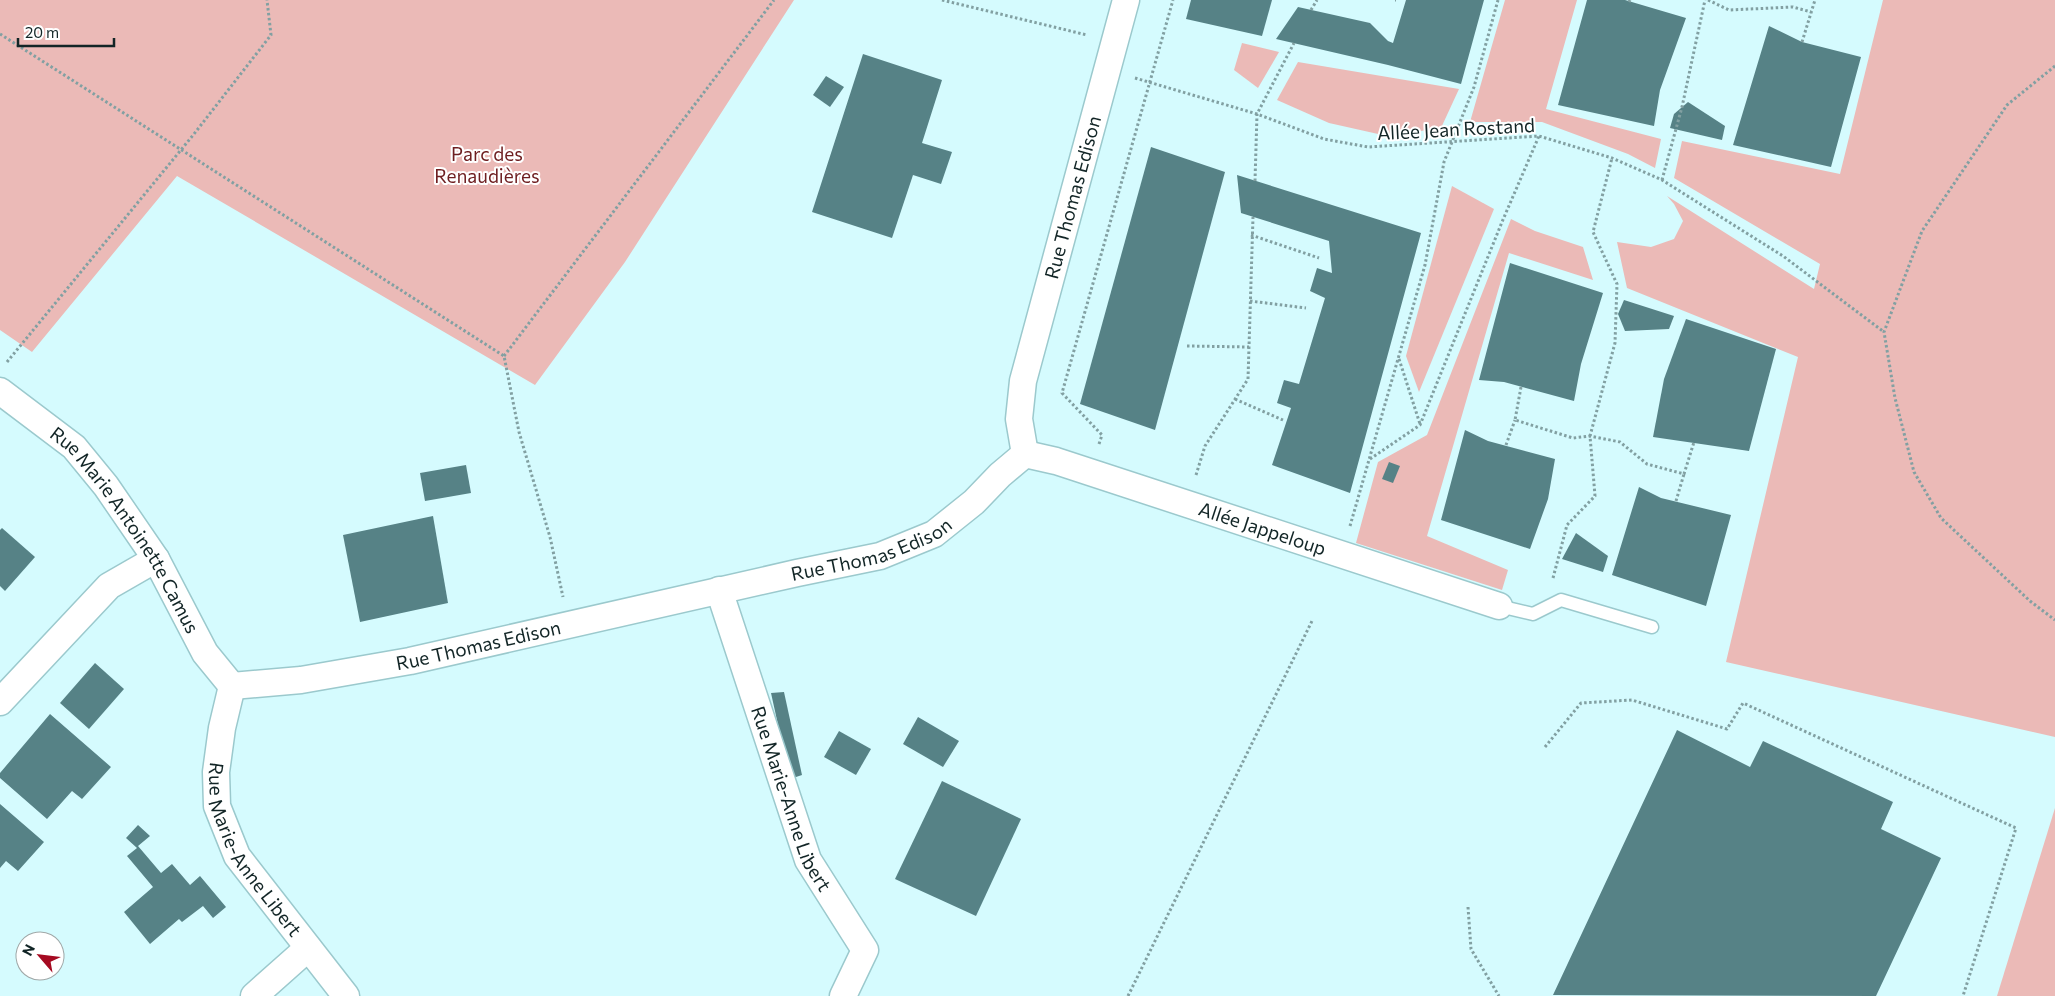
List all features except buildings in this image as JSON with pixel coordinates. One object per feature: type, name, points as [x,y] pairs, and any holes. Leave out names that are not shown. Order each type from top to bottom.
[{"type":"street","name":"Rue Thomas Edison","points":[[232,686],[301,680],[410,661],[719,590],[880,556],[934,534],[974,502],[1000,475],[1025,454],[1019,419],[1023,381],[1126,0]]},
{"type":"street","name":"Rue Marie Antoinette Camus","points":[[0,391],[74,447],[106,486],[156,559],[205,653],[232,686]]},
{"type":"street","name":"Allée Jappeloup","points":[[1025,454],[1500,606]]},
{"type":"street","points":[[0,702],[109,586],[156,559]]},
{"type":"street","name":"Rue Marie-Anne Libert","points":[[719,590],[808,860],[865,950],[843,996]]},
{"type":"street","name":"Rue Marie-Anne Libert","points":[[232,686],[222,728],[216,772],[217,806],[237,856],[346,996]]},
{"type":"street","points":[[254,996],[308,948]]},
{"type":"lane","points":[[1500,606],[1533,614],[1561,600],[1652,627]]},
{"type":"path","points":[[6,363],[181,149],[271,35],[267,0]]},
{"type":"path","points":[[504,356],[774,0]]},
{"type":"path","points":[[942,0],[1114,42]]},
{"type":"path","points":[[1089,473],[1102,435],[1062,393],[1174,0]]},
{"type":"path","points":[[1312,10],[1317,0]]},
{"type":"path","points":[[1342,555],[1425,265],[1444,162],[1474,87],[1498,0]]},
{"type":"path","points":[[1662,180],[1682,107],[1706,0],[1728,10],[1793,7],[1811,12]]},
{"type":"path","points":[[1802,42],[1815,0]]},
{"type":"path","points":[[0,34],[504,356],[520,432],[550,537],[569,625]]},
{"type":"path","points":[[1255,180],[1257,114],[1294,43]]},
{"type":"path","points":[[2055,66],[2007,105],[1922,231],[1884,332],[1895,398],[1914,472],[1941,518],[2030,601],[2055,620]]},
{"type":"path","name":"Allée Jean Rostand","points":[[1106,69],[1257,114],[1324,139],[1368,147],[1539,136],[1612,158],[1662,180],[1783,256],[1884,332]]},
{"type":"path","points":[[1370,459],[1420,425],[1539,136]]},
{"type":"path","points":[[1547,607],[1567,525],[1595,496],[1590,436],[1615,342],[1618,284],[1593,232],[1612,158]]},
{"type":"path","points":[[1188,505],[1205,446],[1248,379],[1253,217]]},
{"type":"path","points":[[1251,235],[1319,258]]},
{"type":"path","points":[[1250,301],[1306,308]]},
{"type":"path","points":[[1186,346],[1249,347]]},
{"type":"path","points":[[1399,357],[1420,425]]},
{"type":"path","points":[[1506,446],[1521,387]]},
{"type":"path","points":[[1235,399],[1283,420]]},
{"type":"path","points":[[1514,420],[1573,438],[1590,436],[1620,442],[1646,464],[1684,474]]},
{"type":"path","points":[[1676,501],[1694,442]]},
{"type":"path","points":[[1128,996],[1312,618]]},
{"type":"path","points":[[1545,747],[1581,704],[1632,700],[1727,728],[1743,703],[2016,828],[1963,996]]},
{"type":"path","points":[[1468,907],[1471,949],[1499,996]]},
{"type":"green space","name":"Parc des Renaudières","points":[[0,0],[794,0],[625,262],[535,385],[177,176],[32,352],[0,330]]},
{"type":"green space","points":[[1505,0],[1577,0],[1546,109],[1661,139],[1655,168],[1628,154],[1542,122],[1470,122]]},
{"type":"green space","points":[[1883,0],[2055,0],[2055,737],[1726,662],[1798,357],[1627,288],[1617,242],[1651,247],[1674,239],[1683,221],[1674,204],[1667,196],[1814,289],[1820,264],[1674,178],[1682,141],[1840,174]]},
{"type":"green space","points":[[1242,43],[1279,52],[1258,88],[1234,70]]},
{"type":"green space","points":[[1298,62],[1459,89],[1441,128],[1387,136],[1329,123],[1277,100]]},
{"type":"green space","points":[[1452,186],[1494,209],[1419,392],[1406,356]]},
{"type":"green space","points":[[1511,219],[1535,231],[1583,247],[1593,280],[1509,253],[1427,536],[1508,570],[1502,590],[1356,543],[1378,462],[1427,435]]},
{"type":"green space","points":[[2055,808],[2055,996],[1997,996]]}]
